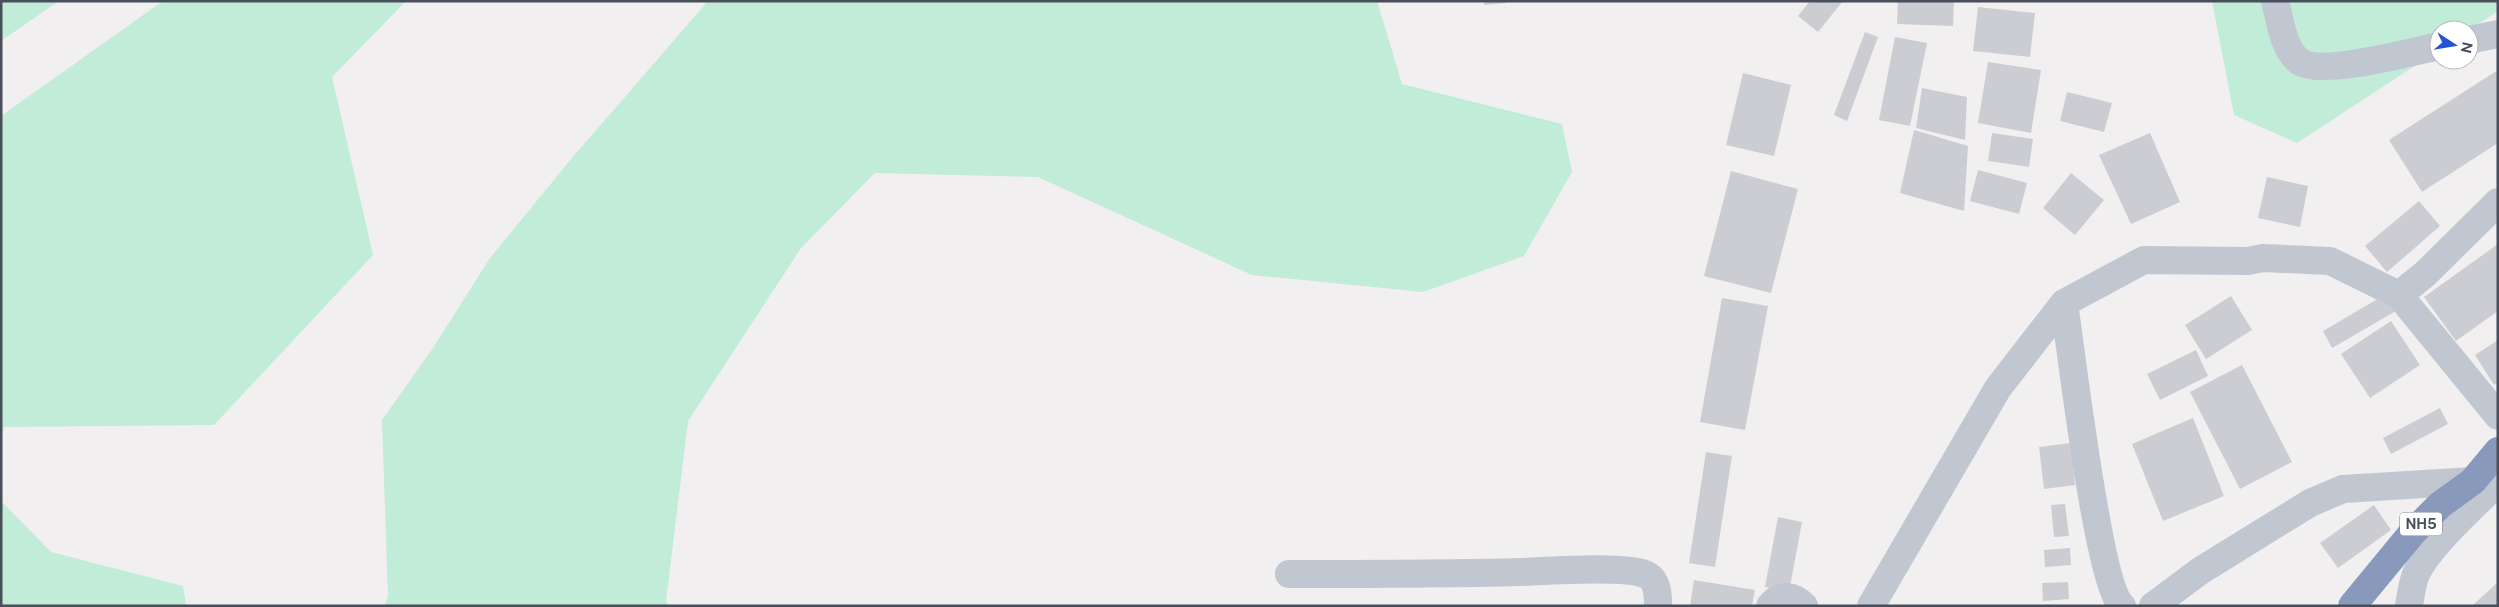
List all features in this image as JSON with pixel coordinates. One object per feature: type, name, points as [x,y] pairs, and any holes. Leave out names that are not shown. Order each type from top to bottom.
[{"type":"highway","name":"NH5","points":[[2352,606],[2413,532],[2440,505],[2485,481],[2498,451]]},
{"type":"street","points":[[2274,1],[2287,43],[2298,61],[2308,66],[2358,63],[2429,48]]},
{"type":"street","points":[[2479,38],[2498,34]]},
{"type":"street","points":[[2399,295],[2425,274],[2498,202]]},
{"type":"street","points":[[1871,606],[1998,388],[2064,303],[2144,260],[2248,261],[2263,258],[2330,261],[2399,295],[2498,416]]},
{"type":"street","points":[[2064,303],[2092,497],[2111,587],[2122,606]]},
{"type":"street","points":[[2152,606],[2200,571],[2310,503],[2343,489],[2485,481]]},
{"type":"street","points":[[2409,606],[2412,586],[2417,571],[2485,481]]},
{"type":"street","points":[[1289,574],[1408,574],[1597,570],[1637,573],[1649,576],[1653,580],[1657,587],[1658,606]]},
{"type":"street","points":[[1770,606],[1779,598],[1785,596],[1798,599],[1804,606]]},
{"type":"green space","points":[[1,1],[59,1],[1,41]]},
{"type":"green space","points":[[163,1],[406,1],[332,77],[373,255],[214,425],[4,427],[1,438],[1,116]]},
{"type":"green space","points":[[708,1],[1377,1],[1402,84],[1562,124],[1572,172],[1524,256],[1423,292],[1252,275],[1038,177],[875,173],[801,248],[688,421],[666,601],[669,606],[385,606],[388,596],[382,420],[433,348],[490,258],[572,158]]},
{"type":"green space","points":[[2212,1],[2498,1],[2498,11],[2479,23],[2479,20],[2429,20],[2429,57],[2297,143],[2234,115]]},
{"type":"green space","points":[[1,501],[51,552],[183,586],[186,606],[1,606]]},
{"type":"building","points":[[1484,1],[1506,1],[1506,3],[1484,5]]},
{"type":"building","points":[[1810,1],[1843,1],[1818,32],[1798,16]]},
{"type":"building","points":[[1898,1],[1954,1],[1953,26],[1897,24]]},
{"type":"building","points":[[1978,7],[2035,13],[2030,57],[1973,51]]},
{"type":"building","points":[[1865,32],[1878,37],[1847,121],[1834,115]]},
{"type":"building","points":[[1895,37],[1927,43],[1910,126],[1879,120]]},
{"type":"building","points":[[1988,62],[2041,70],[2031,133],[1978,123]]},
{"type":"building","points":[[2498,70],[2498,143],[2422,192],[2389,140]]},
{"type":"building","points":[[1743,73],[1791,85],[1774,156],[1726,145]]},
{"type":"building","points":[[1922,88],[1967,97],[1965,140],[1916,128]]},
{"type":"building","points":[[2067,92],[2112,103],[2104,132],[2060,121]]},
{"type":"building","points":[[1914,130],[1968,146],[1964,211],[1900,193]]},
{"type":"building","points":[[1992,133],[2033,139],[2029,167],[1988,161]]},
{"type":"building","points":[[2150,133],[2180,202],[2131,224],[2099,155]]},
{"type":"building","points":[[1978,170],[2027,183],[2019,214],[1970,201]]},
{"type":"building","points":[[1731,171],[1798,189],[1771,293],[1704,276]]},
{"type":"building","points":[[2071,173],[2104,200],[2075,235],[2043,208]]},
{"type":"building","points":[[2267,177],[2308,186],[2300,227],[2258,218]]},
{"type":"building","points":[[2419,201],[2440,226],[2387,272],[2365,246]]},
{"type":"building","points":[[2498,244],[2498,311],[2456,341],[2424,297]]},
{"type":"building","points":[[2386,294],[2396,311],[2332,348],[2323,331]]},
{"type":"building","points":[[2231,296],[2252,330],[2206,359],[2185,325]]},
{"type":"building","points":[[1722,298],[1768,306],[1745,430],[1700,422]]},
{"type":"building","points":[[2391,321],[2420,365],[2370,398],[2341,354]]},
{"type":"building","points":[[2498,340],[2498,382],[2494,385],[2475,355]]},
{"type":"building","points":[[2196,350],[2208,376],[2160,400],[2147,374]]},
{"type":"building","points":[[2242,365],[2292,462],[2240,489],[2190,392]]},
{"type":"building","points":[[2440,408],[2448,424],[2391,454],[2383,438]]},
{"type":"building","points":[[2193,418],[2224,496],[2163,521],[2132,444]]},
{"type":"building","points":[[2071,443],[2075,485],[2044,489],[2039,447]]},
{"type":"building","points":[[1706,452],[1732,456],[1715,567],[1689,563]]},
{"type":"building","points":[[2065,504],[2069,536],[2054,537],[2051,505]]},
{"type":"building","points":[[2374,505],[2391,530],[2338,568],[2320,543]]},
{"type":"building","points":[[1778,517],[1802,522],[1789,592],[1765,587]]},
{"type":"building","points":[[2070,548],[2071,565],[2045,567],[2044,550]]},
{"type":"building","points":[[1694,580],[1755,590],[1752,606],[1690,606]]},
{"type":"building","points":[[2068,582],[2069,599],[2043,601],[2042,583]]},
{"type":"building","points":[[2498,582],[2498,606],[2472,606]]}]
